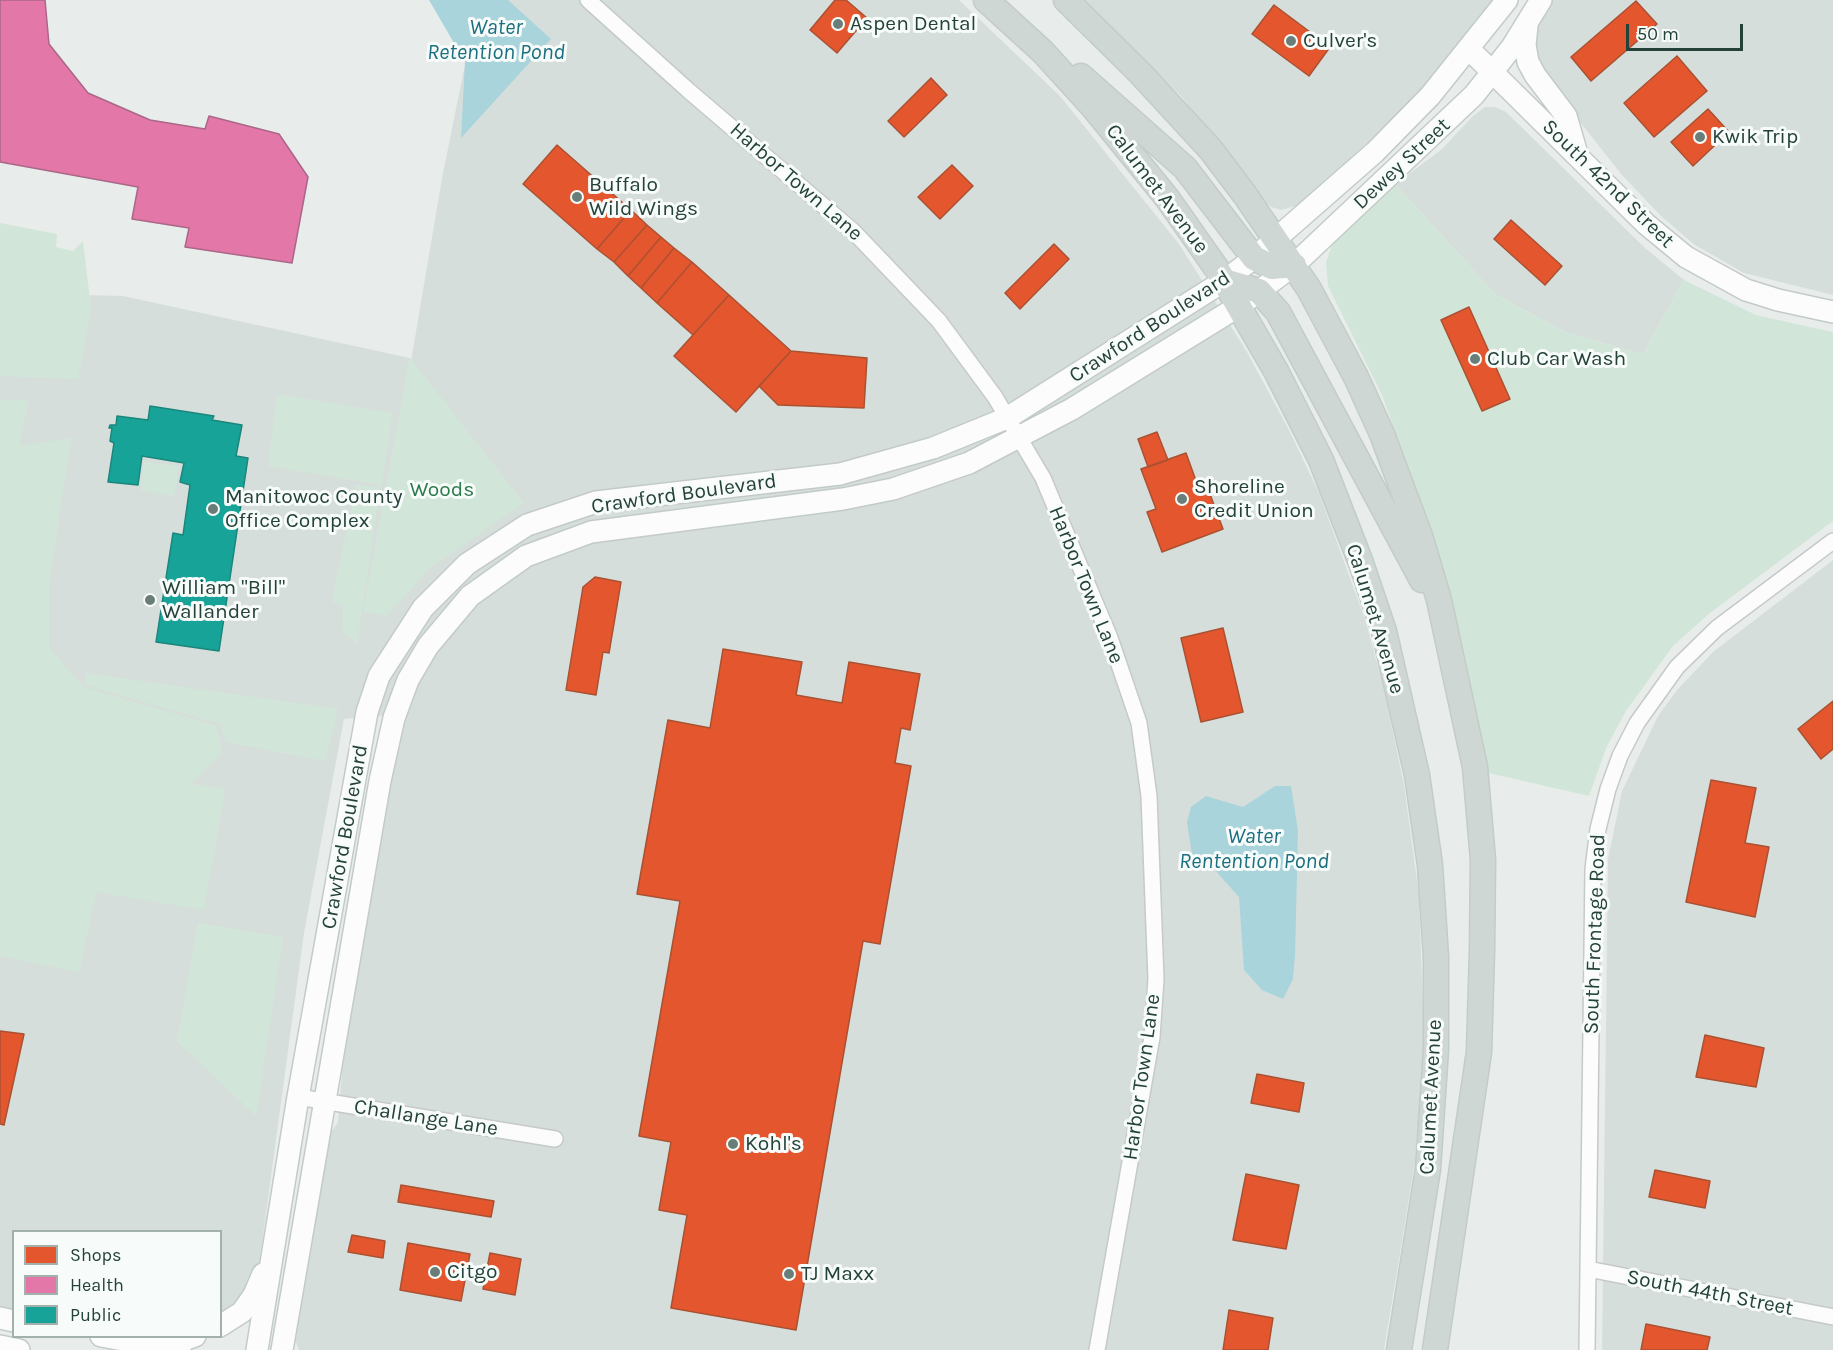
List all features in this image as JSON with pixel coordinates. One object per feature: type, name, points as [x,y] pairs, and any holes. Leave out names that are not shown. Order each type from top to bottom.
[{"type":"main road","name":"Calumet Avenue","points":[[986,0],[1043,52],[1127,147],[1192,232],[1224,280],[1276,370],[1321,460],[1361,563],[1383,631],[1417,775],[1431,877],[1436,957],[1436,1049],[1428,1169],[1399,1350]]},
{"type":"main road","name":"Calumet Avenue","points":[[1066,0],[1148,81],[1200,138],[1239,187],[1294,265],[1349,363],[1382,434],[1421,539],[1445,625],[1475,768],[1483,860],[1482,951],[1479,1052],[1435,1350]]},
{"type":"main road","points":[[1043,52],[1091,84],[1169,151],[1200,184],[1254,258],[1272,267],[1294,265]]},
{"type":"main road","points":[[1224,280],[1259,291],[1283,320],[1445,625]]},
{"type":"street","name":"Harbor Town Lane","points":[[588,0],[689,91],[785,170],[879,255],[944,327],[978,372],[1043,478],[1110,638],[1139,723],[1149,796],[1156,979],[1152,1037],[1097,1350]]},
{"type":"street","name":"Dewey Street","points":[[1254,258],[1375,152],[1430,96],[1507,0]]},
{"type":"street","name":"Dewey Street","points":[[1239,306],[1294,265],[1439,131],[1493,72],[1536,9]]},
{"type":"street","points":[[1536,9],[1525,45],[1528,62],[1534,75],[1566,116],[1577,155]]},
{"type":"street","name":"South 42nd Street","points":[[1469,50],[1652,230],[1706,270],[1762,296],[1833,312]]},
{"type":"street","name":"Crawford Boulevard","points":[[257,1350],[298,1097],[367,712],[380,676],[423,608],[467,564],[527,525],[596,502],[840,474],[933,448],[1007,417],[1224,280],[1254,258]]},
{"type":"street","name":"Crawford Boulevard","points":[[282,1350],[380,781],[394,718],[408,680],[428,646],[470,596],[526,556],[591,532],[883,492],[954,470],[1019,438],[1092,397],[1239,306]]},
{"type":"street","name":"South Frontage Road","points":[[1587,1350],[1593,869],[1598,829],[1612,777],[1624,747],[1647,707],[1687,657],[1717,628],[1833,541]]},
{"type":"street","name":"Challange Lane","points":[[298,1097],[555,1139]]},
{"type":"street","points":[[222,1325],[233,1320],[254,1296],[275,1242]]},
{"type":"street","name":"South 44th Street","points":[[1588,1269],[1833,1317]]},
{"type":"street","points":[[110,1338],[180,1350]]},
{"type":"street","points":[[129,1342],[190,1338]]},
{"type":"street","points":[[0,1346],[19,1350]]},
{"type":"shaded area","points":[[478,0],[959,0],[1060,96],[1179,244],[1247,352],[1289,430],[1319,493],[1366,622],[1384,690],[1404,785],[1419,895],[1424,1043],[1415,1162],[1384,1350],[299,1350],[296,1342],[301,1283],[328,1137],[338,1122],[346,1024],[389,778],[404,714],[344,719],[304,933],[259,1265],[244,1298],[222,1315],[222,1230],[12,1230],[12,1309],[0,1306],[0,334],[86,295],[123,296],[410,358],[396,450],[442,178]]},
{"type":"shaded area","points":[[1084,0],[1493,0],[1433,77],[1375,135],[1299,205],[1281,210],[1263,201],[1182,97]]},
{"type":"shaded area","points":[[1550,0],[1833,0],[1833,295],[1744,273],[1695,245],[1662,217],[1622,175],[1537,68],[1533,60],[1535,22]]},
{"type":"shaded area","points":[[1485,107],[1495,107],[1506,112],[1645,248],[1684,280],[1643,354],[1567,333],[1496,295],[1395,184],[1441,150],[1473,116]]},
{"type":"shaded area","points":[[1833,560],[1833,1350],[1602,1350],[1608,859],[1622,791],[1658,716],[1677,690],[1713,652]]},
{"type":"green space","points":[[1395,184],[1496,295],[1567,333],[1643,354],[1684,280],[1756,315],[1833,332],[1833,521],[1710,613],[1673,646],[1626,711],[1607,746],[1589,796],[1484,772],[1431,539],[1412,477],[1382,395],[1328,286],[1326,262],[1333,242]]},
{"type":"green space","points":[[0,223],[57,234],[56,247],[73,251],[83,241],[91,308],[78,379],[0,376]]},
{"type":"green space","name":"Woods","points":[[410,358],[524,503],[431,567],[386,616],[363,611]]},
{"type":"green space","points":[[277,394],[392,413],[382,485],[268,466]]},
{"type":"green space","points":[[0,400],[28,400],[20,446],[71,438],[49,584],[49,648],[84,687],[217,726],[222,753],[191,784],[225,789],[204,910],[96,892],[79,972],[0,956]]},
{"type":"green space","points":[[144,462],[179,466],[174,496],[140,490]]},
{"type":"green space","points":[[356,484],[380,488],[357,644],[343,631],[343,607],[332,601]]},
{"type":"green space","points":[[85,673],[338,709],[325,761],[226,742],[220,724],[85,685]]},
{"type":"green space","points":[[198,923],[283,937],[256,1116],[177,1041]]},
{"type":"water","name":"Water Retention Pond","points":[[429,0],[508,0],[551,39],[461,138],[465,62]]},
{"type":"water","name":"Water Rentention Pond","points":[[1275,786],[1291,786],[1298,831],[1293,979],[1283,999],[1262,990],[1244,970],[1239,897],[1205,859],[1192,855],[1187,822],[1191,807],[1206,796],[1243,807]]},
{"type":"building: Shops","name":"Aspen Dental","points":[[835,0],[846,0],[867,18],[837,53],[810,30]]},
{"type":"building: Shops","points":[[1636,1],[1657,24],[1591,81],[1571,57]]},
{"type":"building: Shops","name":"Culver's","points":[[1274,5],[1330,47],[1309,76],[1252,34]]},
{"type":"building: Shops","name":"Kwik Trip","points":[[1677,56],[1707,91],[1654,137],[1624,103]]},
{"type":"building: Shops","points":[[931,78],[947,95],[904,137],[888,121]]},
{"type":"building: Shops","name":"Kwik Trip","points":[[1708,109],[1729,132],[1693,166],[1671,142]]},
{"type":"building: Shops","name":"Buffalo Wild Wings","points":[[557,145],[631,210],[597,249],[523,184]]},
{"type":"building: Shops","points":[[952,165],[973,186],[940,219],[918,197]]},
{"type":"building: Shops","points":[[631,210],[647,225],[614,262],[597,249]]},
{"type":"building: Shops","points":[[1511,220],[1562,266],[1545,285],[1494,239]]},
{"type":"building: Shops","points":[[647,225],[661,237],[628,276],[614,262]]},
{"type":"building: Shops","points":[[661,237],[674,248],[641,288],[628,276]]},
{"type":"building: Shops","points":[[1054,244],[1069,259],[1020,309],[1005,293]]},
{"type":"building: Shops","points":[[674,248],[692,262],[657,303],[641,288]]},
{"type":"building: Shops","points":[[692,262],[729,295],[693,335],[657,303]]},
{"type":"building: Shops","points":[[729,295],[791,351],[736,412],[674,356]]},
{"type":"building: Shops","name":"Club Car Wash","points":[[1469,307],[1510,399],[1482,411],[1441,320]]},
{"type":"building: Shops","points":[[791,351],[867,358],[864,408],[778,405],[759,386]]},
{"type":"building: Shops","points":[[1157,432],[1168,460],[1148,467],[1138,439]]},
{"type":"building: Shops","name":"Shoreline Credit Union","points":[[1186,453],[1199,489],[1207,486],[1223,529],[1162,552],[1147,512],[1156,509],[1141,469]]},
{"type":"building: Shops","points":[[595,577],[621,582],[609,653],[603,652],[596,695],[566,690],[583,587]]},
{"type":"building: Shops","points":[[1223,628],[1243,712],[1201,722],[1181,638]]},
{"type":"building: Shops","points":[[723,649],[802,662],[796,695],[842,703],[849,662],[920,674],[910,730],[901,728],[895,763],[911,766],[880,944],[863,941],[796,1330],[671,1308],[687,1215],[659,1210],[671,1142],[639,1136],[680,901],[637,894],[668,720],[710,728]]},
{"type":"building: Shops","points":[[1833,701],[1833,749],[1821,759],[1798,729]]},
{"type":"building: Shops","points":[[1711,780],[1756,788],[1745,843],[1769,847],[1755,917],[1686,902]]},
{"type":"building: Shops","points":[[0,1031],[24,1034],[4,1125],[0,1124]]},
{"type":"building: Shops","points":[[1705,1035],[1764,1048],[1756,1087],[1696,1077]]},
{"type":"building: Shops","points":[[1257,1074],[1304,1083],[1299,1112],[1251,1103]]},
{"type":"building: Shops","points":[[1655,1170],[1710,1181],[1705,1208],[1649,1197]]},
{"type":"building: Shops","points":[[1246,1174],[1299,1185],[1286,1249],[1233,1240]]},
{"type":"building: Shops","points":[[401,1185],[494,1201],[491,1217],[398,1202]]},
{"type":"building: Shops","points":[[352,1235],[385,1241],[383,1258],[348,1252]]},
{"type":"building: Shops","name":"Citgo","points":[[408,1243],[470,1254],[461,1301],[400,1290]]},
{"type":"building: Shops","points":[[490,1253],[521,1259],[515,1295],[483,1289]]},
{"type":"building: Shops","points":[[1229,1310],[1273,1318],[1268,1350],[1223,1350]]},
{"type":"building: Shops","points":[[1646,1324],[1710,1337],[1707,1350],[1641,1350]]},
{"type":"building: Health","points":[[0,0],[45,0],[49,44],[88,93],[150,120],[205,129],[209,116],[279,134],[308,177],[292,263],[185,247],[189,228],[132,219],[138,187],[0,162]]},
{"type":"building: Public","name":"Manitowoc County Office Complex","points":[[150,406],[214,416],[212,420],[242,425],[236,456],[248,458],[219,651],[156,642],[173,533],[183,535],[190,485],[180,482],[184,463],[142,456],[138,485],[108,482],[114,443],[110,441],[112,428],[109,428],[110,425],[116,425],[117,416],[148,420]]},
{"type":"place","name":"Aspen Dental","points":[[838,24]]},
{"type":"place","name":"Culver's","points":[[1291,41]]},
{"type":"place","name":"Kwik Trip","points":[[1700,137]]},
{"type":"place","name":"Buffalo Wild Wings","points":[[577,197]]},
{"type":"place","name":"Club Car Wash","points":[[1475,359]]},
{"type":"place","name":"Shoreline Credit Union","points":[[1182,499]]},
{"type":"place","name":"Manitowoc County Office Complex","points":[[213,509]]},
{"type":"place","name":"William \"Bill\" Wallander","points":[[150,600]]},
{"type":"place","name":"Kohl's","points":[[733,1144]]},
{"type":"place","name":"Citgo","points":[[435,1272]]},
{"type":"place","name":"TJ Maxx","points":[[789,1274]]}]
